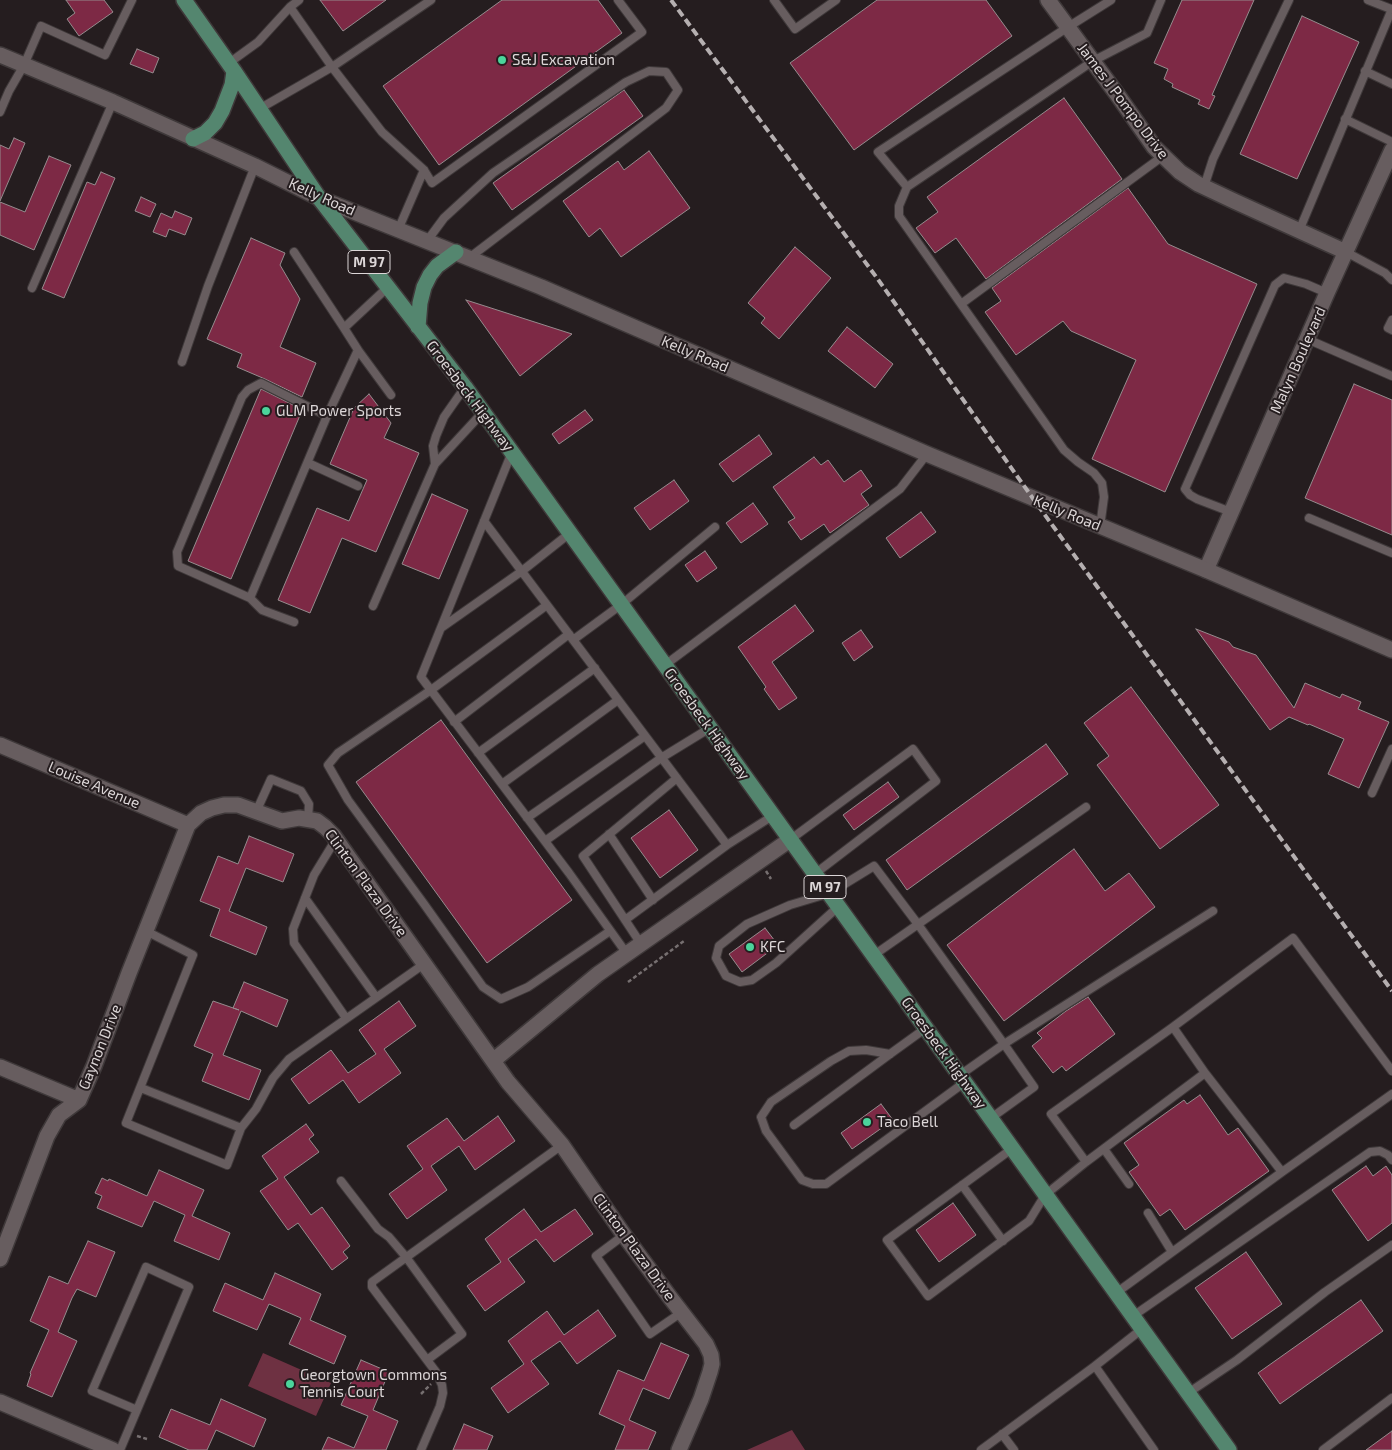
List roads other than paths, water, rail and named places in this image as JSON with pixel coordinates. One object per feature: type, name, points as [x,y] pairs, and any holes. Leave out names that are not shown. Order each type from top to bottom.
[{"type":"main road","name":"Groesbeck Highway","points":[[184,0],[319,198],[512,452],[1229,1450]]},
{"type":"main road","points":[[193,139],[205,133],[222,112],[232,85],[231,67]]},
{"type":"main road","points":[[418,327],[420,303],[424,287],[430,275],[437,266],[463,255]]},
{"type":"street","name":"James J Pompo Drive","points":[[1048,0],[1154,147],[1180,172],[1204,186],[1346,252]]},
{"type":"street","name":"Kelly Road","points":[[0,55],[112,102],[255,166],[319,198],[541,287],[927,454],[1392,649]]},
{"type":"street","name":"Malyn Boulevard","points":[[1206,570],[1307,338],[1392,150]]},
{"type":"street","name":"Louise Avenue","points":[[0,745],[188,825]]},
{"type":"street","name":"Clinton Plaza Drive","points":[[188,825],[200,813],[212,808],[224,805],[238,805],[282,821],[299,818],[317,821],[326,827],[336,839],[508,1082],[562,1145],[624,1235],[706,1344],[711,1355],[712,1364],[710,1372],[701,1399],[679,1450]]},
{"type":"street","name":"Gaynon Drive","points":[[0,1259],[47,1136],[59,1115],[79,1100],[94,1066],[188,825]]},
{"type":"street","points":[[494,1060],[598,974],[791,839]]},
{"type":"street","points":[[0,1067],[79,1100]]},
{"type":"street","points":[[0,1402],[113,1450]]},
{"type":"lane","points":[[0,112],[41,26],[105,55],[132,0]]},
{"type":"lane","points":[[231,67],[299,0]]},
{"type":"lane","points":[[259,109],[332,66],[431,0]]},
{"type":"lane","points":[[290,8],[382,132],[424,170],[432,183],[642,32],[618,0]]},
{"type":"lane","points":[[774,0],[795,29],[836,0]]},
{"type":"lane","points":[[907,187],[878,152],[1111,0]]},
{"type":"lane","points":[[1100,527],[1104,497],[1102,483],[1094,473],[1064,450],[899,216],[899,206],[907,187],[1093,61],[1147,33],[1161,0]]},
{"type":"lane","points":[[1204,186],[1214,159],[1289,0]]},
{"type":"lane","points":[[1299,231],[1392,9],[1368,0]]},
{"type":"lane","points":[[1365,71],[1392,84]]},
{"type":"lane","points":[[428,241],[444,218],[493,172],[626,82],[649,72],[666,72],[678,90],[666,108],[463,255]]},
{"type":"lane","points":[[32,288],[112,102]]},
{"type":"lane","points":[[1345,119],[1392,142]]},
{"type":"lane","points":[[961,304],[1162,156]]},
{"type":"lane","points":[[182,362],[208,286],[255,166]]},
{"type":"lane","points":[[398,230],[424,170]]},
{"type":"lane","points":[[294,252],[358,350],[391,395]]},
{"type":"lane","points":[[1346,252],[1385,273],[1392,280]]},
{"type":"lane","points":[[1231,512],[1198,499],[1184,489],[1275,285],[1284,278],[1306,284],[1327,293]]},
{"type":"lane","points":[[344,328],[388,287]]},
{"type":"lane","points":[[1392,320],[1388,328],[1392,330]]},
{"type":"lane","points":[[1307,338],[1392,376]]},
{"type":"lane","points":[[250,598],[358,350]]},
{"type":"lane","points":[[294,622],[262,610],[250,598],[178,566],[177,552],[242,397],[248,390],[261,384],[328,416]]},
{"type":"lane","points":[[435,464],[433,446],[436,436],[444,417],[465,388]]},
{"type":"lane","points":[[373,606],[435,464],[482,412]]},
{"type":"lane","points":[[512,452],[421,677],[545,841],[627,954]]},
{"type":"lane","points":[[665,665],[900,489],[927,454]]},
{"type":"lane","points":[[308,463],[358,486]]},
{"type":"lane","points":[[1309,518],[1392,553]]},
{"type":"lane","points":[[484,521],[727,845]]},
{"type":"lane","points":[[454,722],[571,637],[622,604],[715,527]]},
{"type":"lane","points":[[441,628],[522,571],[570,533]]},
{"type":"lane","points":[[547,605],[431,690],[338,753],[328,765],[348,800],[483,987],[501,999],[528,987],[610,931]]},
{"type":"lane","points":[[478,753],[594,668]]},
{"type":"lane","points":[[502,784],[618,700]]},
{"type":"lane","points":[[545,841],[661,758],[710,728]]},
{"type":"lane","points":[[527,818],[645,736]]},
{"type":"lane","points":[[791,839],[913,749],[936,781],[816,874]]},
{"type":"lane","points":[[1372,793],[1392,750]]},
{"type":"lane","points":[[641,944],[582,856],[677,778]]},
{"type":"lane","points":[[256,812],[271,779],[301,791],[309,804],[308,819]]},
{"type":"lane","points":[[874,955],[1086,807]]},
{"type":"lane","points":[[625,920],[727,845],[774,815]]},
{"type":"lane","points":[[609,834],[653,900]]},
{"type":"lane","points":[[336,839],[314,875],[293,929],[294,943],[346,1018]]},
{"type":"lane","points":[[834,899],[790,905],[747,924],[719,946],[716,958],[726,976],[740,982],[752,980],[776,963],[834,899],[874,866],[918,923],[1034,1087],[991,1118]]},
{"type":"lane","points":[[305,898],[376,997]]},
{"type":"lane","points":[[890,1054],[866,1050],[849,1051],[831,1060],[771,1102],[761,1118],[766,1131],[802,1180],[813,1184],[826,1184],[1004,1044],[1213,911]]},
{"type":"lane","points":[[146,932],[193,955],[126,1123],[227,1165],[241,1128],[256,1109],[272,1078],[289,1059],[424,964]]},
{"type":"lane","points":[[1086,1162],[1051,1114],[1173,1027],[1292,938],[1392,1071]]},
{"type":"lane","points":[[1173,1027],[1205,1073],[1282,1172]]},
{"type":"lane","points":[[794,1125],[926,1028]]},
{"type":"lane","points":[[1013,1148],[887,1240],[928,1296],[1029,1221],[1045,1195],[1205,1073]]},
{"type":"lane","points":[[141,1088],[241,1128]]},
{"type":"lane","points":[[1116,1293],[1392,1094]]},
{"type":"lane","points":[[421,1450],[440,1406],[443,1393],[442,1385],[439,1377],[427,1360],[372,1287],[372,1282],[562,1145]]},
{"type":"lane","points":[[1104,1149],[1129,1184]]},
{"type":"lane","points":[[981,1450],[1095,1366],[1137,1322],[1370,1152],[1380,1151],[1388,1154],[1392,1160]]},
{"type":"lane","points":[[341,1182],[378,1229],[389,1237],[406,1257],[462,1334],[427,1360]]},
{"type":"lane","points":[[962,1185],[1003,1241]]},
{"type":"lane","points":[[1148,1213],[1172,1252]]},
{"type":"lane","points":[[624,1235],[596,1256],[650,1334],[682,1312]]},
{"type":"lane","points":[[1188,1393],[1237,1360],[1326,1292],[1392,1245]]},
{"type":"lane","points":[[120,1450],[189,1287],[146,1267],[92,1391],[136,1410]]},
{"type":"lane","points":[[1095,1366],[1154,1450]]},
{"type":"lane","points":[[1323,1450],[1392,1398]]},
{"type":"lane","points":[[1002,1434],[1014,1450]]},
{"type":"railway","points":[[671,0],[877,278],[1034,500],[1392,991]]},
{"type":"place","name":"S&J Excavation","points":[[502,60]]},
{"type":"place","name":"GLM Power Sports","points":[[266,411]]},
{"type":"place","name":"KFC","points":[[750,947]]},
{"type":"place","name":"Taco Bell","points":[[867,1122]]},
{"type":"place","name":"Georgtown Commons Tennis Court","points":[[290,1384]]}]
